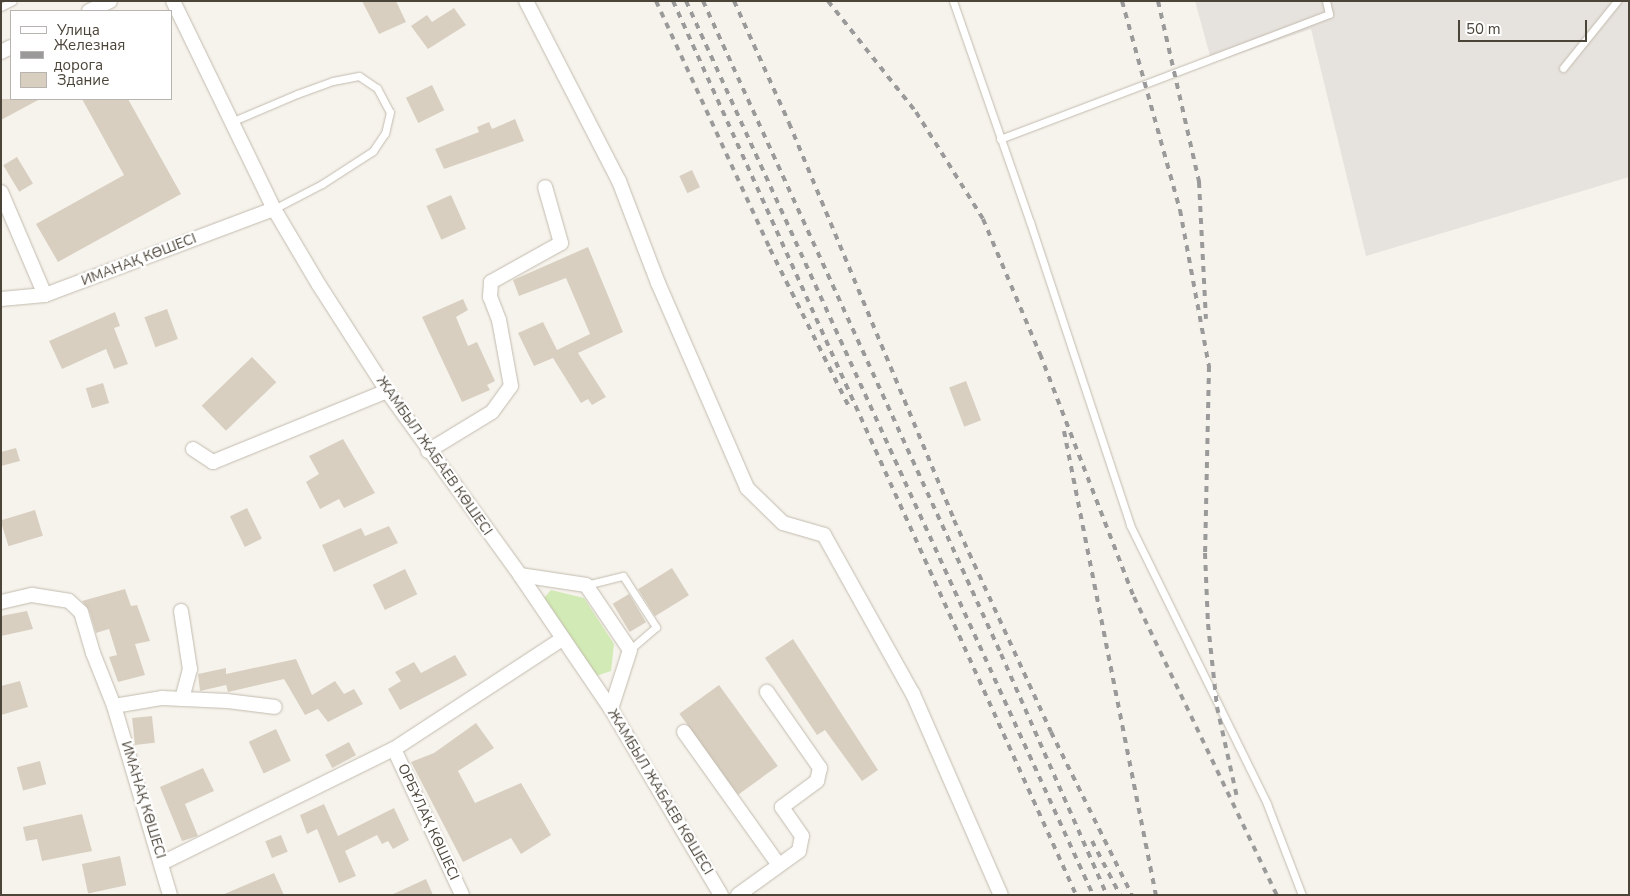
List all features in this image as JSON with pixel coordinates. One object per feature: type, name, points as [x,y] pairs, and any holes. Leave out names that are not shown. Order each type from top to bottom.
[{"type":"street","points":[[90,10],[110,1]]},
{"type":"street","name":"ЖАМБЫЛ ЖАБАЕВ КӨШЕСІ","points":[[173,1],[274,209],[387,392],[520,575],[611,709],[721,895]]},
{"type":"street","points":[[526,1],[619,181],[658,283],[747,488],[783,523],[824,535],[913,694],[1001,895]]},
{"type":"street","points":[[428,450],[492,412],[511,386],[499,320],[490,296],[492,282],[561,243],[545,187]]},
{"type":"street","points":[[1,192],[45,295]]},
{"type":"street","name":"ИМАНАҚ КӨШЕСІ","points":[[1,300],[45,295],[274,209]]},
{"type":"street","points":[[193,449],[213,462],[387,392]]},
{"type":"street","points":[[520,575],[586,585],[630,650],[611,709]]},
{"type":"street","name":"ИМАНАҚ КӨШЕСІ","points":[[1,602],[32,595],[69,601],[81,612],[93,654],[114,706],[170,895]]},
{"type":"street","points":[[181,611],[190,669],[182,699]]},
{"type":"street","points":[[162,863],[394,749],[562,639]]},
{"type":"street","points":[[738,895],[800,851],[802,836],[782,807],[816,781],[820,768],[767,692]]},
{"type":"street","points":[[114,706],[162,698],[275,707]]},
{"type":"street","points":[[684,732],[779,865]]},
{"type":"street","name":"ОРБҰЛАҚ КӨШЕСІ","points":[[394,749],[462,895]]},
{"type":"lane","points":[[1,7],[13,1]]},
{"type":"lane","points":[[953,1],[1130,525],[1267,804],[1302,895]]},
{"type":"lane","points":[[1000,139],[1329,14],[1326,1]]},
{"type":"lane","points":[[1563,68],[1617,1]]},
{"type":"lane","points":[[231,122],[297,94],[359,76],[377,88],[390,112],[384,133],[372,151],[322,184],[274,209]]},
{"type":"lane","points":[[586,585],[624,576],[656,626],[630,650]]},
{"type":"shaded area","points":[[1195,1],[1629,1],[1629,177],[1366,256],[1311,29],[1212,63]]},
{"type":"green space","points":[[551,590],[584,598],[614,644],[611,671],[596,676],[543,599]]},
{"type":"building","points":[[362,1],[396,1],[406,22],[379,34]]},
{"type":"building","points":[[454,8],[466,25],[428,49],[411,26],[427,15],[432,22]]},
{"type":"building","points":[[432,85],[444,110],[418,123],[406,98]]},
{"type":"building","points":[[1,99],[38,100],[1,120]]},
{"type":"building","points":[[83,100],[129,100],[181,194],[58,262],[36,224],[124,175]]},
{"type":"building","points":[[515,119],[524,141],[444,169],[435,149],[479,132],[477,127],[489,122],[492,129]]},
{"type":"building","points":[[17,157],[33,184],[19,192],[3,165]]},
{"type":"building","points":[[692,170],[700,187],[687,193],[679,176]]},
{"type":"building","points":[[451,195],[466,229],[441,240],[426,206]]},
{"type":"building","points":[[588,247],[623,332],[578,353],[606,397],[592,405],[588,399],[581,403],[553,358],[534,366],[518,333],[543,322],[557,350],[590,334],[566,278],[519,296],[513,280]]},
{"type":"building","points":[[463,299],[468,310],[456,317],[468,346],[477,342],[495,381],[487,385],[490,390],[462,402],[422,317]]},
{"type":"building","points":[[167,309],[178,339],[155,347],[144,317]]},
{"type":"building","points":[[115,312],[120,326],[114,328],[128,364],[114,369],[106,349],[62,369],[49,341]]},
{"type":"building","points":[[252,357],[276,382],[226,431],[202,406]]},
{"type":"building","points":[[966,381],[981,420],[964,427],[949,387]]},
{"type":"building","points":[[103,383],[109,403],[92,408],[86,388]]},
{"type":"building","points":[[343,439],[375,493],[344,508],[339,499],[320,509],[306,482],[319,474],[309,456]]},
{"type":"building","points":[[16,448],[20,461],[1,466],[1,452]]},
{"type":"building","points":[[247,508],[262,539],[245,547],[230,516]]},
{"type":"building","points":[[35,510],[43,536],[8,546],[1,520]]},
{"type":"building","points":[[389,526],[398,543],[334,572],[322,545],[361,528],[365,536]]},
{"type":"building","points":[[672,568],[689,595],[655,616],[638,589]]},
{"type":"building","points":[[405,569],[417,594],[385,610],[373,585]]},
{"type":"building","points":[[125,589],[131,606],[137,605],[150,641],[135,644],[145,675],[118,682],[109,657],[117,655],[109,629],[96,633],[89,610],[82,601]]},
{"type":"building","points":[[629,594],[646,622],[630,632],[613,604]]},
{"type":"building","points":[[27,611],[33,629],[1,636],[1,616]]},
{"type":"building","points":[[793,639],[878,770],[862,781],[825,730],[817,735],[765,658]]},
{"type":"building","points":[[455,655],[467,675],[400,710],[388,689],[401,681],[395,672],[414,662],[421,673]]},
{"type":"building","points":[[296,659],[312,695],[335,681],[344,694],[354,689],[363,704],[328,722],[318,709],[305,715],[284,679],[228,692],[226,685],[200,691],[198,674],[226,668],[226,674]]},
{"type":"building","points":[[20,681],[28,707],[1,715],[1,686]]},
{"type":"building","points":[[719,685],[778,766],[738,795],[679,714]]},
{"type":"building","points":[[152,716],[155,743],[135,745],[132,718]]},
{"type":"building","points":[[476,723],[494,748],[458,771],[475,803],[521,783],[551,835],[521,854],[511,838],[463,862],[411,762],[434,753]]},
{"type":"building","points":[[276,729],[291,761],[264,773],[249,742]]},
{"type":"building","points":[[349,742],[356,755],[332,768],[325,755]]},
{"type":"building","points":[[40,761],[46,784],[23,790],[17,767]]},
{"type":"building","points":[[203,768],[214,791],[185,804],[198,836],[182,841],[160,787]]},
{"type":"building","points":[[324,804],[338,836],[394,808],[409,840],[393,849],[388,841],[382,844],[377,835],[345,851],[356,876],[339,883],[317,829],[307,834],[300,815]]},
{"type":"building","points":[[82,814],[92,851],[42,861],[37,839],[26,841],[23,827]]},
{"type":"building","points":[[281,835],[288,852],[272,858],[265,841]]},
{"type":"building","points":[[120,856],[126,885],[88,893],[82,864]]},
{"type":"building","points":[[274,873],[284,895],[222,895]]},
{"type":"building","points":[[426,879],[433,895],[391,895]]},
{"type":"railway","points":[[656,1],[770,249],[849,407]]},
{"type":"railway","points":[[673,1],[1076,895]]},
{"type":"railway","points":[[686,1],[1093,895]]},
{"type":"railway","points":[[703,1],[1001,654],[1107,895]]},
{"type":"railway","points":[[734,1],[789,123],[954,520],[1051,732],[1132,895]]},
{"type":"railway","points":[[828,1],[916,112],[983,219],[1040,354],[1134,597],[1277,895]]},
{"type":"railway","points":[[1122,1],[1180,210],[1209,366],[1205,553],[1208,624],[1217,707],[1237,797]]},
{"type":"railway","points":[[1158,1],[1199,182],[1206,319]]},
{"type":"railway","points":[[1064,431],[1156,895]]},
{"type":"railway","points":[[1092,841],[1120,895]]}]
